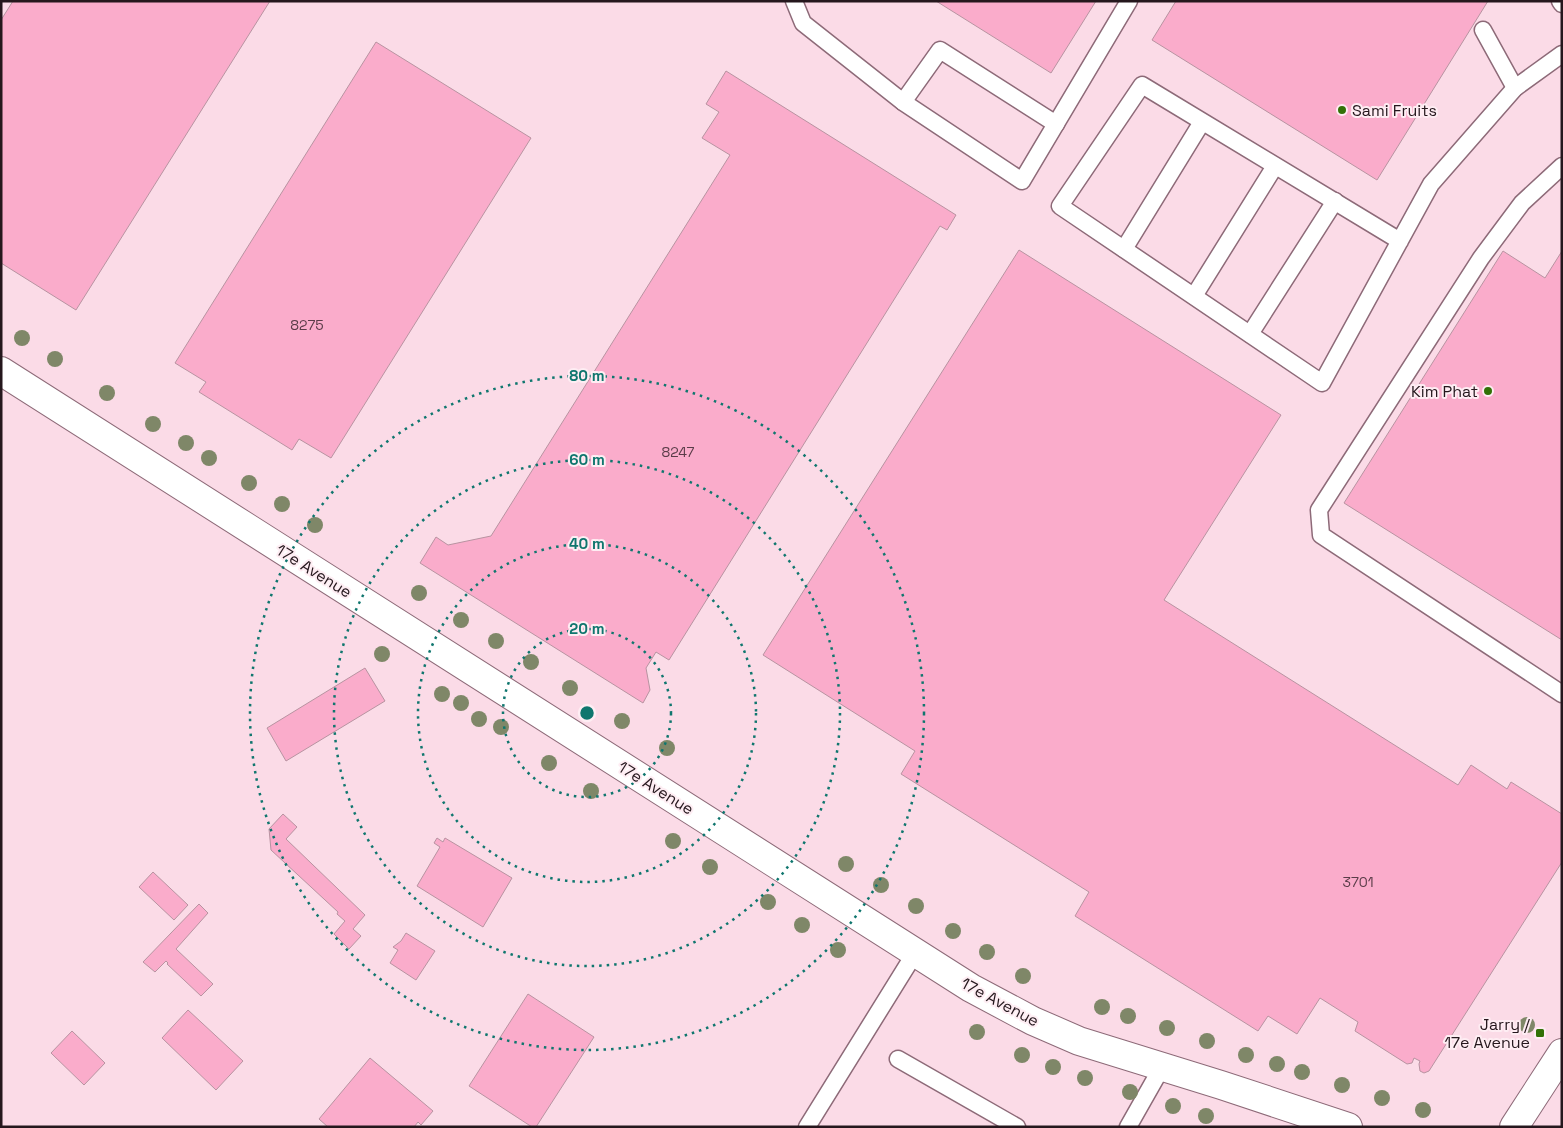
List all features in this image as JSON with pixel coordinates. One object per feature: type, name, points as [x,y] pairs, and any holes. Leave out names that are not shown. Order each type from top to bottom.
[{"type":"street","name":"17e Avenue","points":[[1,371],[971,988],[1033,1021],[1079,1041],[1348,1127]]},
{"type":"street","points":[[1514,1127],[1562,1053]]},
{"type":"lane","points":[[794,1],[803,23],[903,102],[1022,181],[1129,1]]},
{"type":"lane","points":[[1483,30],[1515,88]]},
{"type":"lane","points":[[903,102],[940,50],[1056,124]]},
{"type":"lane","points":[[1400,241],[1142,86],[1060,206],[1322,382],[1400,241],[1431,184],[1515,88],[1562,54]]},
{"type":"lane","points":[[1124,250],[1202,122]]},
{"type":"lane","points":[[1194,296],[1275,166]]},
{"type":"lane","points":[[1562,166],[1522,203],[1481,258],[1319,510],[1321,535],[1562,694]]},
{"type":"lane","points":[[1250,334],[1335,201]]},
{"type":"lane","points":[[807,1127],[915,953]]},
{"type":"lane","points":[[898,1059],[1018,1127]]},
{"type":"lane","points":[[1135,1124],[1162,1067]]},
{"type":"building","points":[[13,1],[270,1],[76,310],[1,263],[1,20]]},
{"type":"building","points":[[936,1],[1096,1],[1051,73]]},
{"type":"building","name":"Sami Fruits","points":[[1176,1],[1488,1],[1377,180],[1152,40]]},
{"type":"building","points":[[376,42],[531,138],[331,458],[299,439],[292,450],[199,392],[206,382],[175,363]]},
{"type":"building","points":[[726,71],[956,215],[947,230],[940,226],[669,660],[656,652],[646,668],[650,690],[643,703],[420,563],[436,537],[448,545],[491,536],[730,155],[702,138],[719,112],[706,104]]},
{"type":"building","points":[[1019,250],[1281,415],[1164,600],[1458,785],[1471,765],[1507,789],[1511,782],[1562,814],[1562,862],[1429,1071],[1424,1073],[1420,1071],[1420,1061],[1414,1058],[1412,1063],[1407,1064],[1355,1031],[1358,1022],[1320,998],[1297,1034],[1268,1016],[1258,1031],[1075,916],[1089,892],[901,774],[915,751],[763,655]]},
{"type":"building","name":"Kim Phat","points":[[1503,251],[1545,278],[1562,251],[1562,640],[1344,503]]},
{"type":"building","points":[[365,668],[385,701],[286,761],[267,728]]},
{"type":"building","points":[[283,814],[297,827],[286,839],[365,915],[353,929],[361,936],[349,949],[334,934],[345,921],[337,914],[338,912],[271,850],[269,829]]},
{"type":"building","points":[[437,838],[443,842],[445,838],[512,878],[483,927],[417,886],[440,847],[434,843]]},
{"type":"building","points":[[153,872],[188,905],[174,920],[139,887]]},
{"type":"building","points":[[199,904],[208,913],[176,949],[213,984],[201,996],[166,961],[155,972],[143,962]]},
{"type":"building","points":[[406,933],[435,951],[416,980],[390,963],[398,950],[393,947],[401,941]]},
{"type":"building","points":[[528,994],[594,1037],[536,1127],[532,1127],[469,1086]]},
{"type":"building","points":[[188,1010],[243,1061],[216,1090],[162,1038]]},
{"type":"building","points":[[72,1031],[105,1063],[84,1085],[51,1053]]},
{"type":"building","points":[[370,1058],[433,1111],[421,1125],[418,1122],[414,1127],[328,1127],[319,1119]]},
{"type":"place","name":"Sami Fruits","points":[[1342,110]]},
{"type":"place","name":"Kim Phat","points":[[1488,391]]},
{"type":"place","name":"Jarry / 17e Avenue","points":[[1540,1033]]}]
